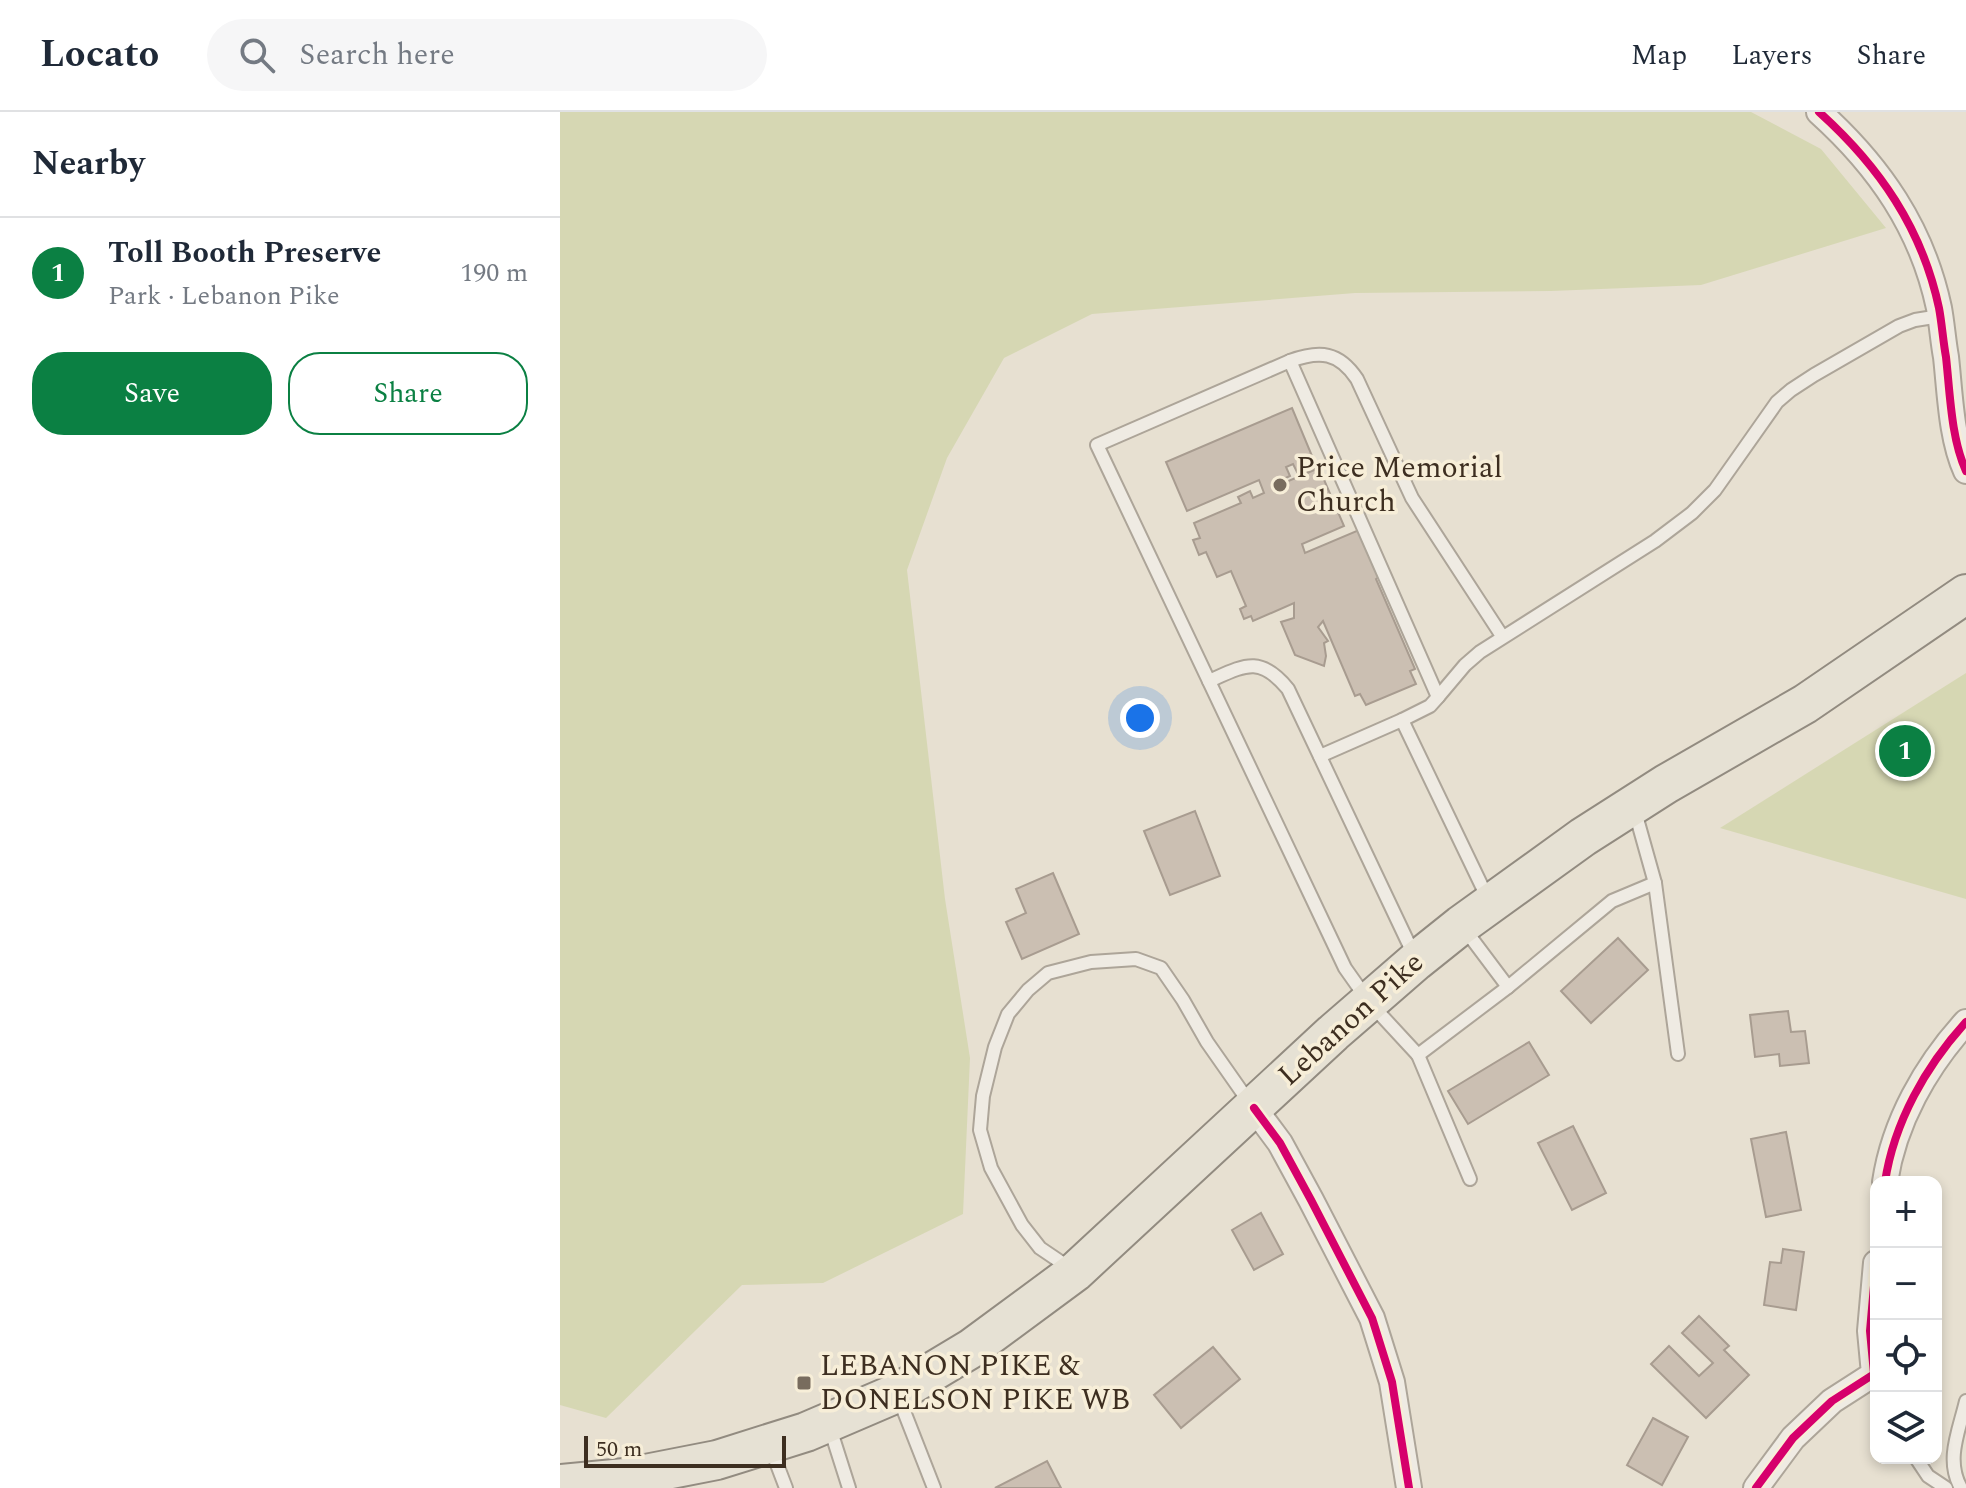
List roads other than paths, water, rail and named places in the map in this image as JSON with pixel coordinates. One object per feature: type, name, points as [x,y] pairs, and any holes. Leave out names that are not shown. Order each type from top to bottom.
[{"type":"main road","name":"Lebanon Pike","points":[[560,1484],[625,1478],[640,1482],[806,1432],[897,1393],[972,1348],[1075,1272],[1296,1066],[1475,914],[1633,805],[1805,704],[1966,594]]},
{"type":"street","points":[[1819,112],[1862,155],[1894,197],[1913,232],[1928,269],[1940,316],[1957,445],[1966,471]]},
{"type":"street","points":[[1886,1176],[1914,1095],[1966,1022]]},
{"type":"street","points":[[1254,1108],[1280,1143],[1372,1318],[1392,1382],[1409,1488]]},
{"type":"street","points":[[1756,1488],[1793,1438],[1832,1401],[1870,1379]]},
{"type":"lane","points":[[1320,756],[1430,706],[1465,665],[1502,636],[1655,541],[1692,513],[1715,490],[1777,402],[1791,390],[1899,326],[1940,316]]},
{"type":"lane","points":[[1470,1179],[1418,1055],[1369,1002],[1345,968],[1097,445],[1290,361],[1326,355],[1339,359],[1357,379],[1412,498],[1502,636]]},
{"type":"lane","points":[[1290,361],[1438,697]]},
{"type":"lane","points":[[1209,681],[1240,667],[1254,666],[1266,668],[1288,689],[1416,961]]},
{"type":"lane","points":[[1402,720],[1475,914],[1508,987]]},
{"type":"lane","points":[[1633,805],[1655,883],[1678,1054]]},
{"type":"lane","points":[[1418,1055],[1508,987],[1612,901],[1655,883]]},
{"type":"lane","points":[[1075,1272],[1040,1248],[1022,1225],[991,1168],[980,1130],[983,1096],[995,1047],[1008,1014],[1028,990],[1048,973],[1091,962],[1136,959],[1161,968],[1207,1042],[1254,1108]]},
{"type":"lane","points":[[897,1393],[934,1488]]},
{"type":"lane","points":[[1961,1488],[1952,1463],[1966,1401]]},
{"type":"lane","points":[[828,1422],[849,1488]]},
{"type":"lane","points":[[769,1443],[786,1488]]},
{"type":"lane","points":[[1920,1464],[1928,1476],[1946,1488]]},
{"type":"place","name":"Price Memorial Church","points":[[1280,485]]},
{"type":"place","name":"Toll Booth Preserve","points":[[1905,751]]},
{"type":"place","name":"LEBANON PIKE & DONELSON PIKE WB","points":[[804,1383]]}]
